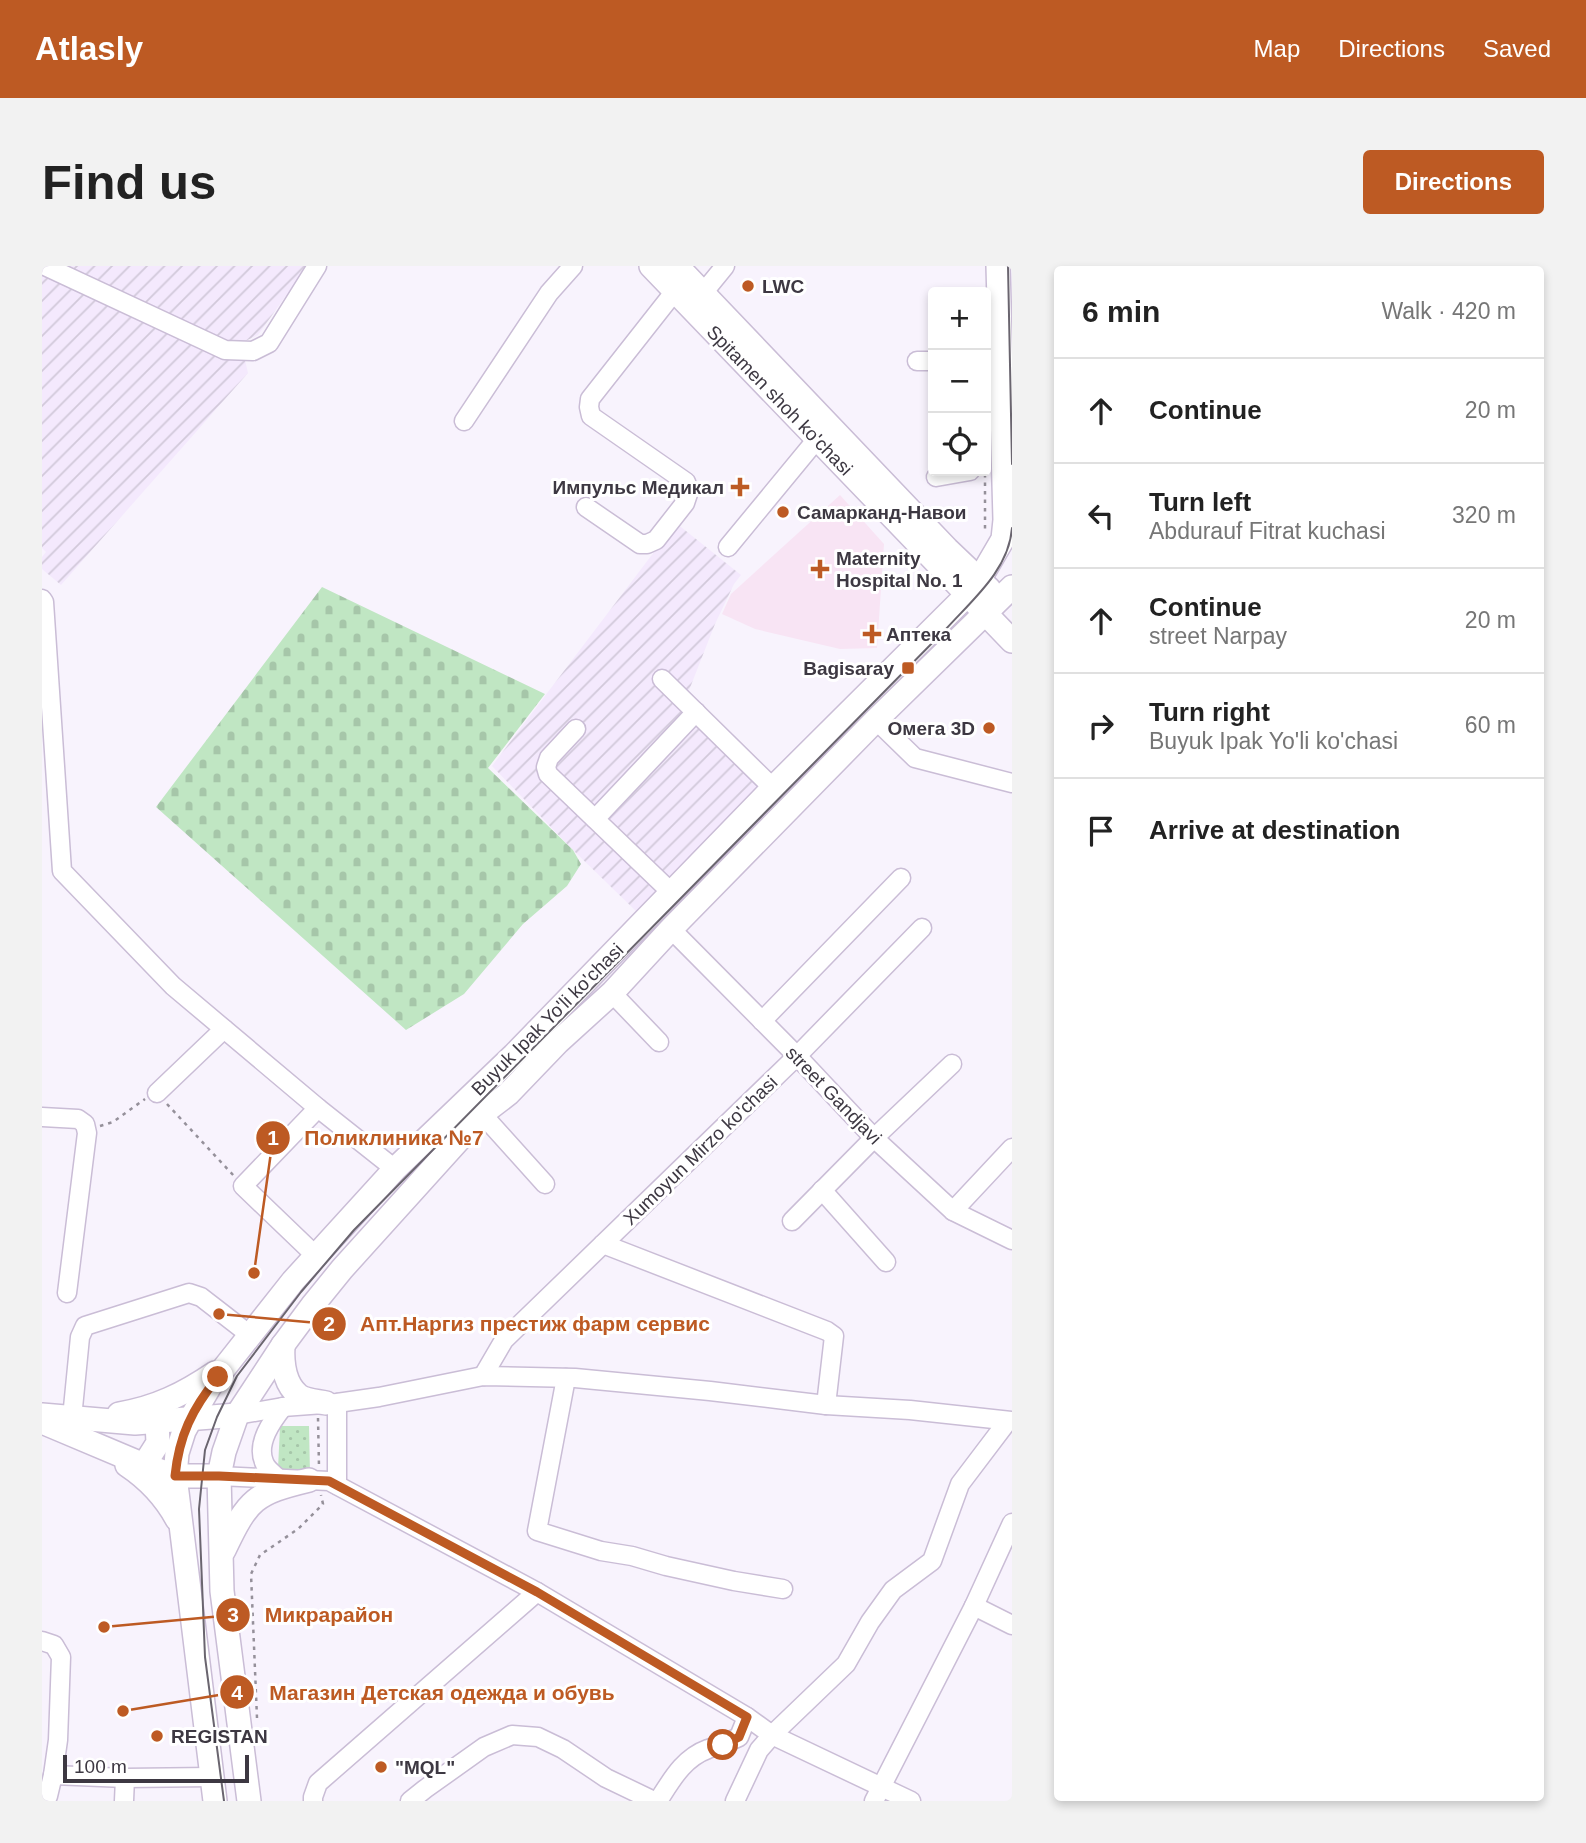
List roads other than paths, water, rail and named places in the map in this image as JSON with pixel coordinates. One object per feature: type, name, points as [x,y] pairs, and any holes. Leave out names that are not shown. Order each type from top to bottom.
[{"type":"main road","name":"Spitamen shoh ko'chasi","points":[[651,266],[817,439],[973,587]]},
{"type":"main road","name":"Spitamen shoh ko'chasi","points":[[677,266],[973,587]]},
{"type":"main road","name":"Buyuk Ipak Yo'li ko'chasi","points":[[215,1801],[175,1476],[177,1453],[184,1431],[210,1386],[293,1281],[395,1169],[514,1055],[973,587],[1003,539],[1005,520],[991,468],[998,266]]},
{"type":"main road","points":[[973,587],[1003,602],[1012,641]]},
{"type":"main road","name":"Buyuk Ipak Yo'li ko'chasi","points":[[249,1801],[222,1591],[219,1476],[237,1415],[283,1345],[342,1269],[482,1114],[508,1094],[558,1042],[612,993],[876,720],[1003,602]]},
{"type":"main road","points":[[283,1345],[284,1371],[297,1394],[327,1403]]},
{"type":"main road","points":[[80,1419],[127,1413],[179,1396],[226,1366]]},
{"type":"main road","points":[[42,1415],[135,1423],[237,1415]]},
{"type":"main road","points":[[42,1422],[175,1476],[219,1476]]},
{"type":"main road","points":[[144,1465],[158,1443],[158,1422]]},
{"type":"main road","points":[[98,1446],[133,1469],[159,1492],[181,1527]]},
{"type":"main road","points":[[222,1556],[247,1508],[263,1494],[281,1487],[322,1482]]},
{"type":"street","points":[[45,266],[225,350],[253,351],[269,343],[317,266]]},
{"type":"street","points":[[464,421],[549,293],[573,266]]},
{"type":"street","points":[[703,293],[725,266]]},
{"type":"street","points":[[586,507],[640,544],[647,544],[656,540],[685,503],[689,491],[687,482],[591,416],[589,407],[590,399],[675,291]]},
{"type":"street","points":[[727,547],[817,439]]},
{"type":"street","points":[[936,477],[942,476]]},
{"type":"street","points":[[42,599],[47,738],[62,871],[173,986],[395,1169]]},
{"type":"street","points":[[662,678],[773,789]]},
{"type":"street","points":[[595,819],[696,712]]},
{"type":"street","points":[[876,720],[915,758],[1012,783]]},
{"type":"street","points":[[576,729],[549,758],[546,767],[548,774],[672,893]]},
{"type":"street","points":[[762,1021],[901,878]]},
{"type":"street","name":"Xumoyun Mirzo ko'chasi","points":[[483,1376],[504,1340],[797,1056],[922,928]]},
{"type":"street","name":"street Gandjavi","points":[[671,929],[874,1138],[953,1211],[1012,1240]]},
{"type":"street","points":[[612,993],[659,1042]]},
{"type":"street","points":[[157,1093],[224,1029]]},
{"type":"street","points":[[792,1221],[952,1064]]},
{"type":"street","points":[[316,1256],[243,1186],[318,1108]]},
{"type":"street","points":[[482,1114],[545,1184]]},
{"type":"street","points":[[42,1116],[78,1119],[85,1124],[87,1133],[67,1293]]},
{"type":"street","points":[[953,1211],[1012,1148]]},
{"type":"street","points":[[822,1190],[886,1262]]},
{"type":"street","points":[[603,1244],[834,1336],[826,1405]]},
{"type":"street","points":[[80,1419],[80,1337],[85,1326],[189,1293],[201,1297],[250,1335]]},
{"type":"street","points":[[237,1415],[379,1397],[483,1376],[566,1378],[1010,1422]]},
{"type":"street","points":[[566,1378],[537,1531],[601,1551],[734,1581],[783,1588]]},
{"type":"street","points":[[322,1482],[327,1403]]},
{"type":"street","points":[[279,1479],[263,1461],[263,1442],[284,1407]]},
{"type":"street","points":[[735,1801],[760,1750],[772,1735],[846,1664],[870,1622],[893,1590],[932,1561],[960,1484],[1010,1422]]},
{"type":"street","points":[[219,1476],[322,1482],[537,1592],[747,1717],[772,1735],[878,1794],[911,1801]]},
{"type":"street","points":[[878,1794],[974,1606],[1012,1523]]},
{"type":"street","points":[[313,1801],[318,1783],[537,1592]]},
{"type":"street","points":[[974,1606],[1012,1625]]},
{"type":"street","points":[[42,1641],[54,1645],[61,1657],[58,1740],[53,1775],[45,1801]]},
{"type":"street","points":[[410,1801],[426,1795],[484,1747],[512,1735],[538,1737],[564,1749],[606,1779],[656,1801],[679,1769],[696,1755],[739,1737],[747,1717]]},
{"type":"street","points":[[53,1775],[212,1777]]},
{"type":"street","points":[[124,1801],[125,1778]]},
{"type":"tram line","points":[[1008,266],[1012,464]]},
{"type":"tram line","points":[[224,1801],[205,1657],[199,1509],[205,1450],[237,1376],[301,1292],[354,1230],[978,595],[997,571],[1009,543],[1012,528]]},
{"type":"place","name":"LWC","points":[[748,286]]},
{"type":"place","name":"Импульс Медикал","points":[[740,487]]},
{"type":"place","name":"Самарканд-Навои","points":[[783,512]]},
{"type":"place","name":"Maternity Hospital No. 1","points":[[820,569]]},
{"type":"place","name":"Аптека","points":[[872,634]]},
{"type":"place","name":"Bagisaray","points":[[908,668]]},
{"type":"place","name":"Омега 3D","points":[[989,728]]},
{"type":"place","name":"Поликлиника №7","points":[[254,1273]]},
{"type":"place","name":"Апт.Наргиз престиж фарм сервис","points":[[219,1314]]},
{"type":"place","name":"Микрарайон","points":[[104,1627]]},
{"type":"place","name":"Магазин Детская одежда и обувь","points":[[123,1711]]},
{"type":"place","name":"REGISTAN","points":[[157,1736]]},
{"type":"place","name":"\"MQL\"","points":[[381,1767]]}]
